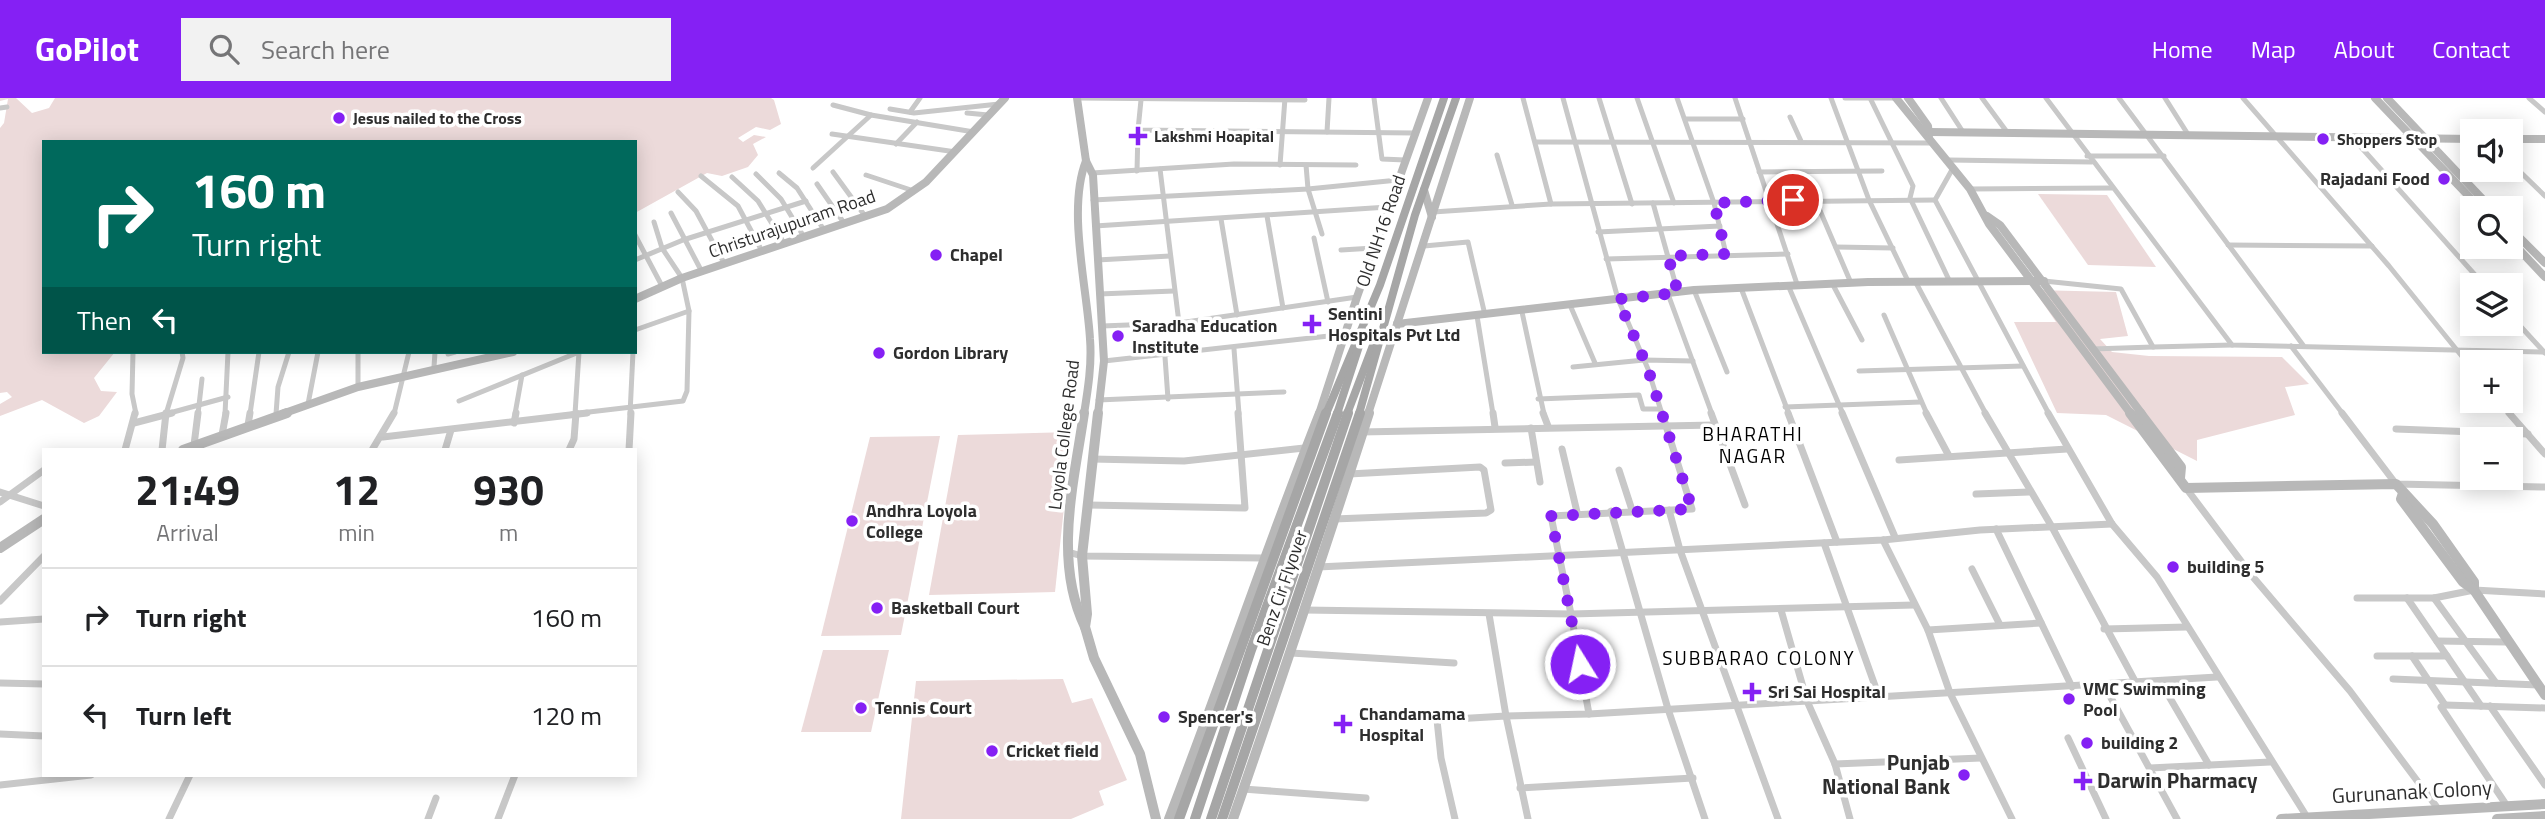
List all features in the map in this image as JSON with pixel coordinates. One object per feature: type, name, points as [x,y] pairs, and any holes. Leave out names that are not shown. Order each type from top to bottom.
[{"type":"main road","name":"Old NH16 Road","points":[[1341,372],[1369,311],[1444,98]]},
{"type":"main road","name":"Old NH16 Road","points":[[1374,368],[1423,190],[1456,98]]},
{"type":"main road","points":[[1211,819],[1363,368],[1389,309]]},
{"type":"main road","points":[[1195,819],[1251,650],[1333,428],[1369,311]]},
{"type":"main road","name":"Benz Cir Flyover","points":[[1222,819],[1374,368]]},
{"type":"main road","name":"Benz Cir Flyover","points":[[1179,819],[1341,372]]},
{"type":"street","points":[[910,112],[920,98]]},
{"type":"street","points":[[1077,98],[1305,100]]},
{"type":"street","name":"Loyola College Road","points":[[1077,98],[1086,160],[1092,173],[1104,362],[1082,556],[1087,614],[1085,627]]},
{"type":"street","points":[[1327,132],[1329,98]]},
{"type":"street","points":[[1374,98],[1382,159],[1405,160]]},
{"type":"street","points":[[1170,819],[1229,664],[1263,558],[1328,392],[1357,297],[1428,98]]},
{"type":"street","points":[[1233,819],[1291,653],[1470,98]]},
{"type":"street","points":[[1523,98],[1551,204]]},
{"type":"street","points":[[1563,98],[1618,299],[1644,360],[1692,509],[1577,512],[1551,516],[1589,714]]},
{"type":"street","points":[[1600,98],[1632,204]]},
{"type":"street","points":[[1637,98],[1674,203]]},
{"type":"street","points":[[1677,98],[1714,203],[1726,254]]},
{"type":"street","points":[[1735,98],[1788,254],[1793,285],[1895,537]]},
{"type":"street","points":[[1831,98],[1869,200],[1893,248],[2006,452],[2052,527],[2104,629],[2136,683]]},
{"type":"street","points":[[1845,98],[1896,98],[1931,137],[1970,189],[1989,224],[2168,466],[2180,478],[2253,577],[2289,616],[2350,691],[2439,810]]},
{"type":"street","points":[[1908,98],[1931,137]]},
{"type":"street","points":[[1941,98],[1963,132]]},
{"type":"street","points":[[1982,98],[2007,132]]},
{"type":"street","points":[[2046,98],[2087,156],[2232,345]]},
{"type":"street","points":[[2119,98],[2303,345]]},
{"type":"street","points":[[2165,98],[2189,136]]},
{"type":"street","points":[[2243,98],[2372,246],[2460,354]]},
{"type":"street","points":[[2375,98],[2469,196]]},
{"type":"street","points":[[2387,98],[2480,196]]},
{"type":"street","points":[[2529,98],[2545,112]]},
{"type":"street","points":[[1280,165],[1285,99]]},
{"type":"street","points":[[1137,171],[1141,100]]},
{"type":"street","points":[[1871,100],[1913,186],[1910,198],[1950,282]]},
{"type":"street","points":[[890,109],[910,112],[1002,101]]},
{"type":"street","name":"Christurajupuram Road","points":[[637,298],[724,263],[887,209],[914,191],[956,152],[1002,101]]},
{"type":"street","points":[[833,105],[871,115],[974,132]]},
{"type":"street","points":[[0,108],[7,107]]},
{"type":"street","points":[[967,113],[988,115]]},
{"type":"street","points":[[813,168],[871,115]]},
{"type":"street","points":[[1790,117],[1801,141]]},
{"type":"street","points":[[1685,119],[1743,119]]},
{"type":"street","points":[[896,144],[917,122]]},
{"type":"street","points":[[1138,130],[1414,133]]},
{"type":"street","points":[[1536,142],[1892,142],[1963,132],[2460,139]]},
{"type":"street","points":[[832,134],[956,152]]},
{"type":"street","points":[[2352,137],[2473,273]]},
{"type":"street","points":[[2523,139],[2545,139]]},
{"type":"street","points":[[1497,155],[1512,205]]},
{"type":"street","points":[[2087,156],[2164,156]]},
{"type":"street","name":"Loyola College Road","points":[[1086,160],[1080,170],[1079,201],[1091,352],[1069,552],[1069,593],[1076,616],[1085,627],[1094,658],[1140,754],[1156,819]]},
{"type":"street","points":[[1951,164],[2092,162]]},
{"type":"street","points":[[1092,173],[1306,164],[1356,165]]},
{"type":"street","points":[[1306,164],[1308,189],[1322,234]]},
{"type":"street","points":[[1935,200],[1950,179],[1951,164]]},
{"type":"street","points":[[1160,169],[1179,323]]},
{"type":"street","points":[[834,172],[865,216]]},
{"type":"street","points":[[1759,172],[1882,172]]},
{"type":"street","points":[[779,173],[797,188],[824,230]]},
{"type":"street","points":[[756,174],[786,207],[804,237]]},
{"type":"street","points":[[866,174],[914,191]]},
{"type":"street","points":[[2523,175],[2545,196]]},
{"type":"street","points":[[701,176],[734,202],[747,220],[762,251]]},
{"type":"street","points":[[732,177],[767,214],[784,243]]},
{"type":"street","points":[[1093,200],[1308,189],[1398,180]]},
{"type":"street","points":[[817,184],[844,223]]},
{"type":"street","points":[[1970,189],[2112,188]]},
{"type":"street","points":[[1423,190],[1432,214]]},
{"type":"street","points":[[678,192],[696,211],[724,263]]},
{"type":"street","points":[[1432,214],[1512,205],[1770,202],[1815,199],[1935,200]]},
{"type":"street","points":[[1815,199],[1851,283]]},
{"type":"street","points":[[1935,200],[2067,449],[2112,524],[2157,577],[2270,762],[2314,817]]},
{"type":"street","points":[[637,259],[683,240],[806,201]]},
{"type":"street","points":[[1653,203],[1678,293]]},
{"type":"street","points":[[1095,226],[1388,206]]},
{"type":"street","points":[[671,213],[702,272]]},
{"type":"street","points":[[1267,216],[1283,308]]},
{"type":"street","points":[[1987,216],[2000,225],[2044,281],[2181,467],[2180,478]]},
{"type":"street","points":[[1221,219],[1237,315]]},
{"type":"street","points":[[383,437],[631,409],[677,403],[686,398],[689,311],[682,278],[662,248],[654,222]]},
{"type":"street","points":[[1598,232],[1720,226]]},
{"type":"street","points":[[1314,238],[1328,302]]},
{"type":"street","points":[[637,240],[662,286]]},
{"type":"street","points":[[2523,241],[2545,263]]},
{"type":"street","points":[[1424,246],[1468,242],[1481,315],[1494,427]]},
{"type":"street","points":[[2228,245],[2372,246]]},
{"type":"street","points":[[1836,247],[1893,248]]},
{"type":"street","points":[[1341,250],[1374,248]]},
{"type":"street","points":[[1606,259],[1788,254]]},
{"type":"street","points":[[2523,254],[2545,277]]},
{"type":"street","points":[[1097,260],[1170,256]]},
{"type":"street","points":[[1397,324],[1522,312],[1694,290],[1832,283],[2044,281],[2121,289],[2153,347]]},
{"type":"street","points":[[1832,283],[1862,340]]},
{"type":"street","points":[[1741,288],[1837,542]]},
{"type":"street","points":[[1694,290],[1727,372]]},
{"type":"street","points":[[1099,294],[1174,291]]},
{"type":"street","points":[[1668,294],[1745,505]]},
{"type":"street","points":[[1102,326],[1179,323],[1357,297]]},
{"type":"street","points":[[1570,305],[1595,363]]},
{"type":"street","points":[[637,330],[689,311]]},
{"type":"street","points":[[1522,312],[1538,399],[1549,426]]},
{"type":"street","points":[[1884,315],[1921,402],[1949,456]]},
{"type":"street","points":[[2523,329],[2545,353]]},
{"type":"street","points":[[1104,362],[1347,334]]},
{"type":"street","points":[[2082,349],[2303,345],[2545,353]]},
{"type":"street","points":[[2291,346],[2403,493],[2401,499],[2425,533],[2463,582],[2474,590],[2506,642],[2545,695]]},
{"type":"street","points":[[1088,505],[1184,509],[1245,508],[1235,396],[1234,349]]},
{"type":"street","points":[[126,448],[136,416],[132,394],[134,354]]},
{"type":"street","points":[[162,448],[166,414],[182,354]]},
{"type":"street","points":[[222,435],[228,397],[228,354]]},
{"type":"street","points":[[248,425],[259,354]]},
{"type":"street","points":[[276,415],[278,387],[288,354]]},
{"type":"street","points":[[309,404],[318,354]]},
{"type":"street","points":[[358,354],[358,387]]},
{"type":"street","points":[[374,448],[383,437],[407,374],[409,354]]},
{"type":"street","points":[[434,367],[435,354]]},
{"type":"street","points":[[187,448],[358,387],[434,367],[502,354]]},
{"type":"street","points":[[459,401],[574,354]]},
{"type":"street","points":[[570,448],[574,439],[579,354]]},
{"type":"street","points":[[629,448],[633,354]]},
{"type":"street","points":[[1165,357],[1168,399]]},
{"type":"street","points":[[1573,367],[1644,360],[1693,361]]},
{"type":"street","points":[[1859,371],[2023,366]]},
{"type":"street","points":[[513,423],[522,375]]},
{"type":"street","points":[[194,445],[202,379]]},
{"type":"street","points":[[1098,400],[1284,392]]},
{"type":"street","points":[[1538,399],[1639,395],[1643,409],[1659,409]]},
{"type":"street","points":[[134,423],[228,397]]},
{"type":"street","points":[[1785,407],[1921,402]]},
{"type":"street","points":[[2510,413],[2545,454]]},
{"type":"street","points":[[1361,432],[1494,427],[1715,425]]},
{"type":"street","points":[[1531,428],[1539,482]]},
{"type":"street","points":[[2396,429],[2528,434]]},
{"type":"street","points":[[446,448],[451,430]]},
{"type":"street","points":[[1092,459],[1184,461],[1304,448]]},
{"type":"street","points":[[1562,449],[1577,512]]},
{"type":"street","points":[[1899,460],[2067,449]]},
{"type":"street","points":[[1505,463],[1536,462]]},
{"type":"street","points":[[1334,519],[1486,513],[1491,510],[1485,470],[1479,467],[1349,474]]},
{"type":"street","points":[[1619,470],[1632,510]]},
{"type":"street","points":[[0,502],[42,471]]},
{"type":"street","points":[[34,477],[42,478]]},
{"type":"street","points":[[2186,488],[2396,484],[2545,487]]},
{"type":"street","points":[[0,492],[42,505]]},
{"type":"street","points":[[1976,494],[2029,492]]},
{"type":"street","points":[[1669,510],[1680,550],[1778,819]]},
{"type":"street","points":[[1611,511],[1668,709],[1705,819]]},
{"type":"street","points":[[0,548],[42,520]]},
{"type":"street","points":[[1317,568],[1884,540],[1996,529],[2112,524]]},
{"type":"street","points":[[1996,529],[2072,687]]},
{"type":"street","points":[[1884,540],[1928,630],[1950,693],[2012,819]]},
{"type":"street","points":[[1824,543],[1879,698]]},
{"type":"street","points":[[1069,552],[1082,556],[1263,558]]},
{"type":"street","points":[[0,601],[42,557]]},
{"type":"street","points":[[1972,569],[2000,625]]},
{"type":"street","points":[[2357,598],[2434,598],[2474,590],[2545,594]]},
{"type":"street","points":[[2407,598],[2465,682],[2545,786]]},
{"type":"street","points":[[2434,598],[2496,683]]},
{"type":"street","points":[[1304,610],[1571,614],[1781,610],[1914,604]]},
{"type":"street","points":[[1781,610],[1807,701],[1835,764],[1850,819]]},
{"type":"street","points":[[1489,614],[1506,716],[1528,819]]},
{"type":"street","points":[[0,622],[42,619]]},
{"type":"street","points":[[1928,630],[2041,623]]},
{"type":"street","points":[[2104,629],[2187,627]]},
{"type":"street","points":[[2437,641],[2506,642]]},
{"type":"street","points":[[1291,653],[1454,663]]},
{"type":"street","points":[[2377,656],[2447,656]]},
{"type":"street","points":[[2412,656],[2445,705]]},
{"type":"street","points":[[1455,819],[1441,758],[1437,720],[1589,714],[2217,677]]},
{"type":"street","points":[[2393,679],[2538,685]]},
{"type":"street","points":[[2160,681],[2209,765]]},
{"type":"street","points":[[0,683],[42,684]]},
{"type":"street","points":[[2104,685],[2177,819]]},
{"type":"street","points":[[2507,806],[2441,707],[2545,708]]},
{"type":"street","points":[[0,734],[42,736]]},
{"type":"street","points":[[2068,738],[2106,819]]},
{"type":"street","points":[[1835,764],[1981,758]]},
{"type":"street","points":[[2150,768],[2270,762]]},
{"type":"street","points":[[169,819],[189,777]]},
{"type":"street","points":[[498,819],[514,777]]},
{"type":"street","points":[[0,785],[49,778]]},
{"type":"street","points":[[1520,788],[1693,778]]},
{"type":"street","points":[[1243,789],[1366,798]]},
{"type":"street","points":[[428,819],[436,798]]},
{"type":"street","name":"Gurunanak Colony","points":[[2281,819],[2545,804]]},
{"type":"street","name":"Gurunanak Colony","points":[[2497,819],[2545,816]]},
{"type":"shaded area","points":[[0,98],[16,98],[32,113],[49,108],[55,98],[771,98],[781,124],[770,130],[756,127],[738,138],[743,142],[754,135],[766,137],[753,144],[758,155],[748,167],[722,176],[707,173],[637,212],[637,140],[42,140],[42,354],[113,354],[94,378],[101,391],[117,392],[99,416],[84,423],[42,400],[0,416],[0,404],[12,397],[7,392],[0,393],[0,128],[4,123],[8,99],[0,101]]},
{"type":"shaded area","points":[[2038,194],[2107,195],[2156,267],[2088,265]]},
{"type":"shaded area","points":[[2034,290],[2116,292],[2128,336],[2100,339],[2112,352],[2149,356],[2282,357],[2309,384],[2285,387],[2295,415],[2197,440],[2197,461],[2106,415],[2057,413],[2014,322],[2056,322]]},
{"type":"shaded area","points":[[1072,432],[1055,592],[929,595],[958,435]]},
{"type":"shaded area","points":[[940,436],[901,635],[821,636],[870,437]]},
{"type":"shaded area","points":[[823,650],[889,650],[871,732],[801,732]]},
{"type":"shaded area","points":[[1063,679],[1072,703],[1092,698],[1127,780],[1099,791],[1104,805],[1071,819],[901,819],[916,681]]},
{"type":"place","name":"Jesus nailed to the Cross","points":[[339,118]]},
{"type":"place","name":"Lakshmi Hoapital","points":[[1138,136]]},
{"type":"place","name":"Shoppers Stop","points":[[2323,139]]},
{"type":"place","name":"Rajadani Food","points":[[2444,179]]},
{"type":"place","name":"Chapel","points":[[936,255]]},
{"type":"place","name":"Sentini Hospitals Pvt Ltd","points":[[1312,324]]},
{"type":"place","name":"Saradha Education Institute","points":[[1118,336]]},
{"type":"place","name":"Gordon Library","points":[[879,353]]},
{"type":"place","name":"Andhra Loyola College","points":[[852,521]]},
{"type":"place","name":"building 5","points":[[2173,567]]},
{"type":"place","name":"Basketball Court","points":[[877,608]]},
{"type":"place","name":"Sri Sai Hospital","points":[[1752,692]]},
{"type":"place","name":"VMC Swimming Pool","points":[[2069,699]]},
{"type":"place","name":"Tennis Court","points":[[861,708]]},
{"type":"place","name":"Spencer's","points":[[1164,717]]},
{"type":"place","name":"Chandamama Hospital","points":[[1343,724]]},
{"type":"place","name":"building 2","points":[[2087,743]]},
{"type":"place","name":"Cricket field","points":[[992,751]]},
{"type":"place","name":"Punjab National Bank","points":[[1964,775]]},
{"type":"place","name":"Darwin Pharmacy","points":[[2083,781]]},
{"type":"district","name":"BHARATHI NAGAR","points":[[1753,445]]},
{"type":"district","name":"SUBBARAO COLONY","points":[[1759,658]]},
{"type":"route","points":[[1580,664],[1551,516],[1577,512],[1692,509],[1648,369],[1618,299],[1678,293],[1668,256],[1726,254],[1714,203],[1793,200]]}]
